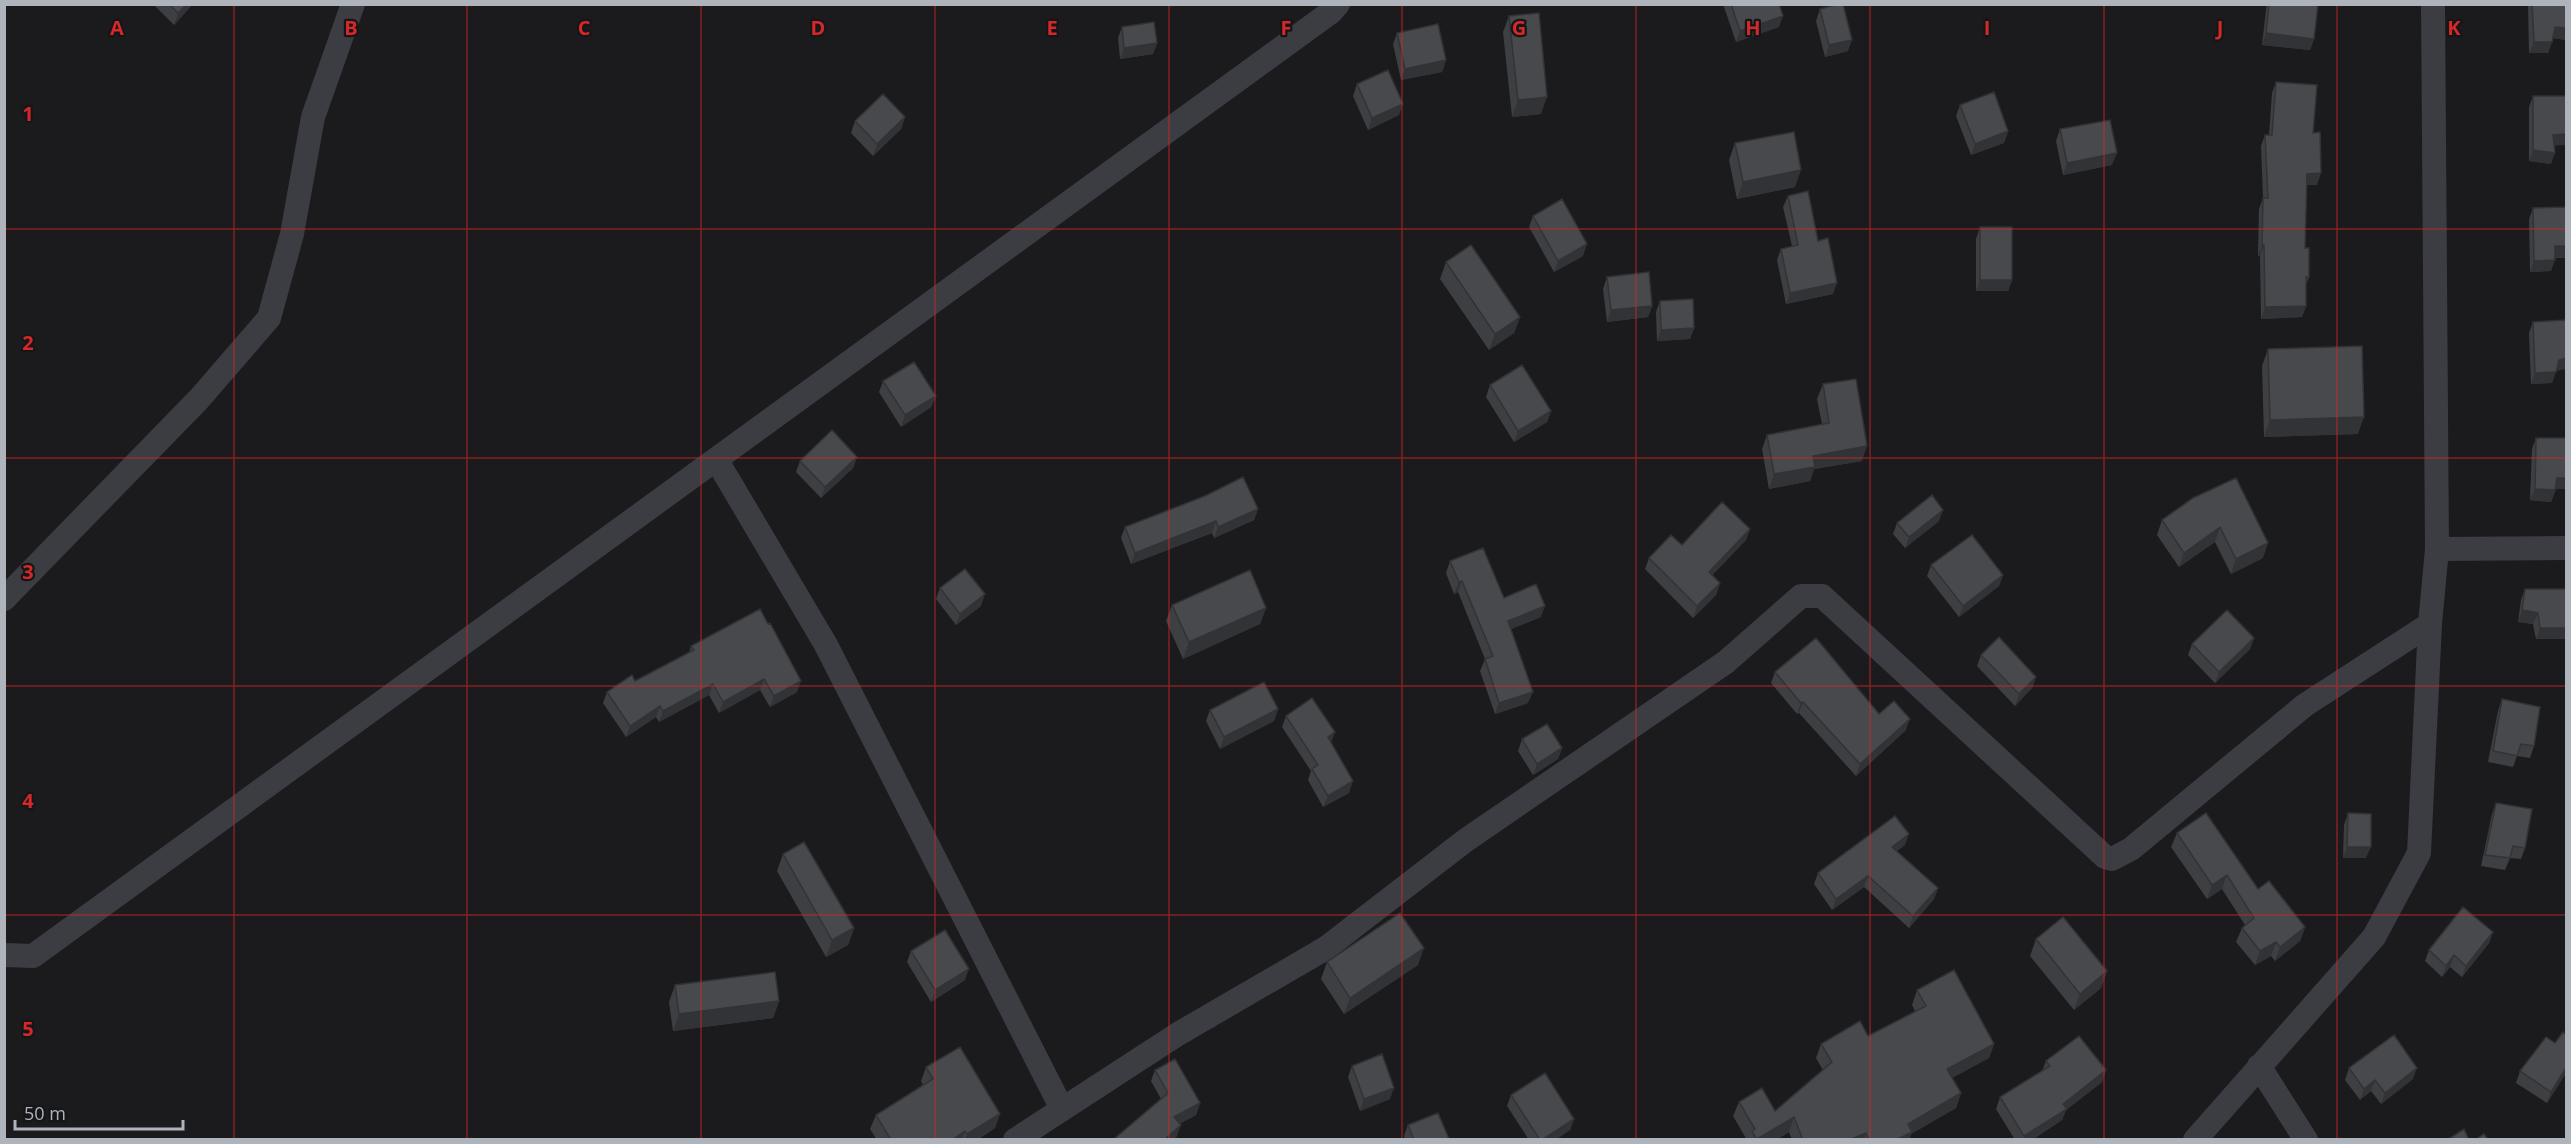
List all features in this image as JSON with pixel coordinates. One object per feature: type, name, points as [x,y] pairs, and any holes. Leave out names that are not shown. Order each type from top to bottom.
[{"type":"street","points":[[4,599],[199,399],[268,318],[292,234],[313,117],[353,4]]},
{"type":"street","points":[[4,955],[33,956],[1312,26],[1338,4]]},
{"type":"street","points":[[2195,1140],[2374,937],[2418,853],[2430,624],[2437,549],[2433,4]]},
{"type":"street","points":[[716,459],[826,645],[1062,1109]]},
{"type":"street","points":[[2437,549],[2566,548]]},
{"type":"street","points":[[1015,1140],[1178,1034],[1326,948],[1466,840],[1726,662],[1801,596],[1822,596],[2105,857],[2112,859],[2131,849],[2305,705],[2430,624]]},
{"type":"street","points":[[2259,1066],[2306,1140]]},
{"type":"building","points":[[169,4],[187,4],[178,13]]},
{"type":"building","points":[[1731,4],[1779,4],[1783,16],[1740,31]]},
{"type":"building","points":[[1843,4],[1852,40],[1829,45],[1820,9]]},
{"type":"building","points":[[2269,4],[2318,4],[2314,39],[2266,33]]},
{"type":"building","points":[[2532,4],[2566,4],[2566,28],[2555,27],[2552,42],[2534,42]]},
{"type":"building","points":[[1539,13],[1547,97],[1518,100],[1509,16]]},
{"type":"building","points":[[1154,22],[1157,43],[1124,48],[1122,27]]},
{"type":"building","points":[[1438,24],[1446,60],[1405,69],[1397,33]]},
{"type":"building","points":[[1388,70],[1403,104],[1372,118],[1357,84]]},
{"type":"building","points":[[2276,82],[2317,85],[2313,133],[2320,132],[2321,173],[2307,174],[2305,248],[2309,248],[2309,277],[2306,277],[2306,306],[2265,307],[2264,245],[2262,245],[2263,198],[2268,198],[2265,135],[2272,135]]},
{"type":"building","points":[[1994,92],[2008,131],[1975,144],[1960,105]]},
{"type":"building","points":[[883,94],[905,117],[877,144],[855,121]]},
{"type":"building","points":[[2533,96],[2566,96],[2566,134],[2553,135],[2555,153],[2533,150]]},
{"type":"building","points":[[2110,120],[2117,153],[2067,163],[2060,129]]},
{"type":"building","points":[[1794,132],[1801,170],[1743,182],[1735,143]]},
{"type":"building","points":[[1808,191],[1818,241],[1828,238],[1837,283],[1790,293],[1781,249],[1798,245],[1788,196]]},
{"type":"building","points":[[1562,199],[1587,244],[1558,261],[1533,216]]},
{"type":"building","points":[[2566,207],[2566,246],[2555,246],[2555,260],[2534,261],[2533,208]]},
{"type":"building","points":[[1980,227],[2012,227],[2012,280],[1980,280]]},
{"type":"building","points":[[1471,245],[1520,317],[1495,334],[1446,262]]},
{"type":"building","points":[[1649,272],[1652,306],[1611,310],[1607,277]]},
{"type":"building","points":[[1693,299],[1694,328],[1661,330],[1660,301]]},
{"type":"building","points":[[2566,320],[2566,358],[2559,360],[2556,372],[2535,373],[2533,322]]},
{"type":"building","points":[[2362,346],[2364,417],[2270,420],[2268,349]]},
{"type":"building","points":[[914,362],[936,396],[905,415],[883,381]]},
{"type":"building","points":[[1522,365],[1551,411],[1518,431],[1490,385]]},
{"type":"building","points":[[1856,379],[1867,446],[1813,456],[1815,467],[1774,474],[1767,435],[1829,423],[1823,384]]},
{"type":"building","points":[[832,430],[857,457],[825,487],[800,461]]},
{"type":"building","points":[[2536,438],[2566,438],[2566,478],[2557,478],[2555,490],[2535,489]]},
{"type":"building","points":[[1243,477],[1258,509],[1218,527],[1216,521],[1135,553],[1125,527],[1205,496]]},
{"type":"building","points":[[2236,478],[2268,543],[2236,559],[2220,527],[2184,553],[2162,520],[2193,498]]},
{"type":"building","points":[[1932,495],[1943,510],[1909,537],[1897,523]]},
{"type":"building","points":[[1722,502],[1750,529],[1709,572],[1720,583],[1697,606],[1649,558],[1671,535],[1682,545]]},
{"type":"building","points":[[1972,535],[2003,575],[1963,606],[1931,565]]},
{"type":"building","points":[[1483,548],[1504,598],[1536,584],[1545,606],[1508,621],[1533,692],[1499,703],[1485,659],[1493,656],[1462,581],[1459,582],[1450,561]]},
{"type":"building","points":[[965,569],[985,594],[960,614],[940,588]]},
{"type":"building","points":[[1250,570],[1266,608],[1189,642],[1172,605]]},
{"type":"building","points":[[2525,589],[2566,589],[2566,628],[2540,628],[2538,613],[2522,610]]},
{"type":"building","points":[[760,609],[801,681],[774,696],[764,679],[723,702],[713,684],[663,711],[660,706],[630,726],[607,692],[632,675],[635,681],[694,650],[691,646]]},
{"type":"building","points":[[2227,610],[2254,638],[2219,672],[2192,644]]},
{"type":"building","points":[[1999,637],[2036,677],[2019,694],[1981,655]]},
{"type":"building","points":[[1816,638],[1879,714],[1894,701],[1910,719],[1860,764],[1803,702],[1801,703],[1775,672]]},
{"type":"building","points":[[1264,682],[1278,709],[1224,737],[1210,710]]},
{"type":"building","points":[[1312,698],[1335,732],[1328,737],[1353,781],[1328,796],[1312,769],[1318,765],[1286,716]]},
{"type":"building","points":[[2502,699],[2540,707],[2534,746],[2521,744],[2517,756],[2493,751]]},
{"type":"building","points":[[1547,724],[1562,748],[1537,764],[1522,739]]},
{"type":"building","points":[[2496,803],[2532,809],[2525,848],[2513,846],[2510,858],[2485,855]]},
{"type":"building","points":[[2206,813],[2258,889],[2269,881],[2305,927],[2280,947],[2276,942],[2260,951],[2242,928],[2254,918],[2227,875],[2212,885],[2177,833]]},
{"type":"building","points":[[2348,813],[2371,814],[2371,847],[2347,847]]},
{"type":"building","points":[[1895,816],[1909,834],[1892,847],[1938,888],[1913,916],[1868,876],[1836,899],[1818,873]]},
{"type":"building","points":[[804,842],[854,928],[832,940],[783,854]]},
{"type":"building","points":[[2463,907],[2493,932],[2466,966],[2454,955],[2446,966],[2429,950]]},
{"type":"building","points":[[1400,913],[1424,948],[1350,998],[1327,962]]},
{"type":"building","points":[[2063,917],[2107,971],[2080,994],[2036,939]]},
{"type":"building","points":[[945,930],[969,969],[935,990],[911,951]]},
{"type":"building","points":[[1954,970],[1994,1044],[1947,1069],[1961,1093],[1908,1124],[1912,1132],[1896,1140],[1869,1140],[1866,1133],[1849,1140],[1803,1140],[1794,1117],[1757,1139],[1752,1132],[1755,1129],[1739,1102],[1762,1088],[1775,1111],[1832,1062],[1821,1044],[1860,1021],[1868,1036],[1926,1006],[1917,990]]},
{"type":"building","points":[[775,972],[779,1001],[679,1014],[675,985]]},
{"type":"building","points":[[2563,1032],[2566,1035],[2566,1068],[2551,1092],[2520,1071],[2546,1037],[2555,1043]]},
{"type":"building","points":[[2394,1035],[2417,1068],[2385,1093],[2375,1080],[2364,1089],[2349,1068]]},
{"type":"building","points":[[2079,1036],[2106,1070],[2063,1104],[2067,1109],[2024,1136],[2000,1097],[2050,1066],[2046,1061]]},
{"type":"building","points":[[960,1047],[1000,1114],[967,1134],[965,1131],[952,1140],[891,1140],[876,1115],[933,1079],[926,1067]]},
{"type":"building","points":[[1382,1054],[1394,1088],[1364,1099],[1352,1066]]},
{"type":"building","points":[[1175,1059],[1200,1103],[1174,1117],[1181,1125],[1164,1140],[1115,1140],[1168,1093],[1155,1070]]},
{"type":"building","points":[[1545,1073],[1574,1119],[1540,1140],[1511,1095]]},
{"type":"building","points":[[1438,1113],[1449,1139],[1414,1140],[1408,1125]]},
{"type":"building","points":[[2464,1129],[2469,1140],[2447,1140]]},
{"type":"building","points":[[2484,1134],[2488,1140],[2475,1140]]}]
